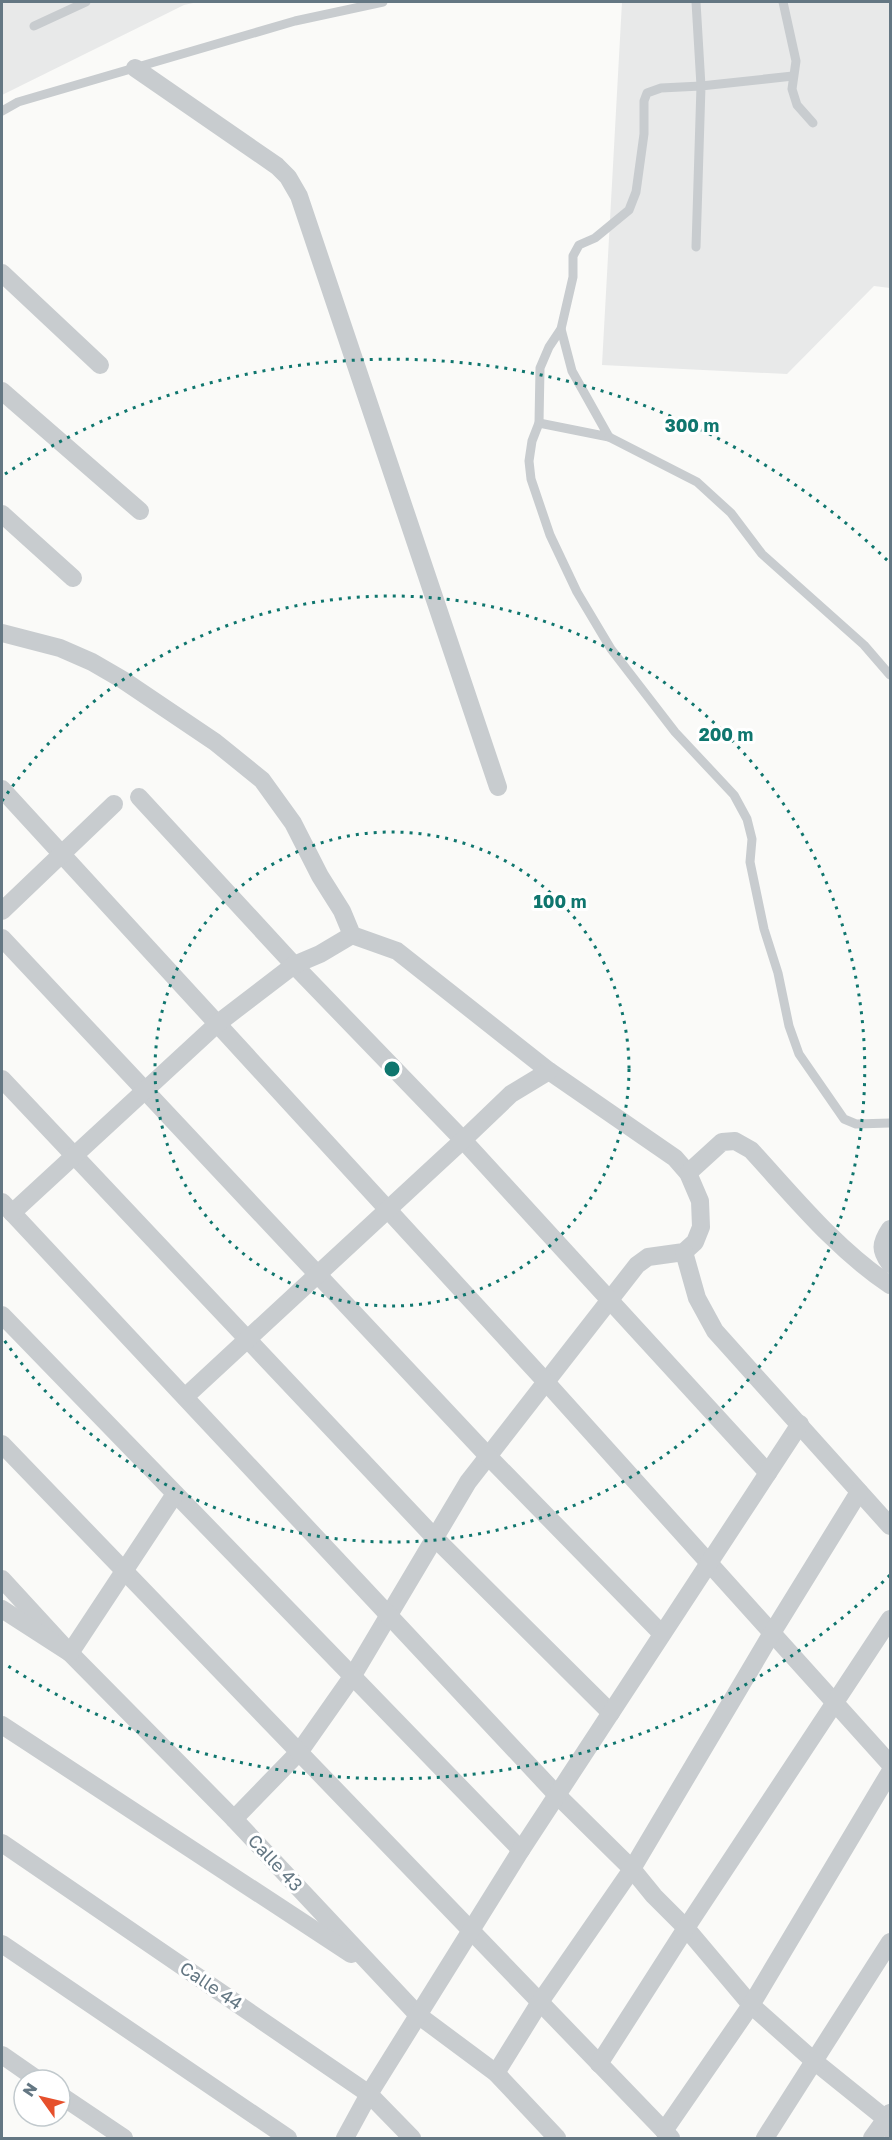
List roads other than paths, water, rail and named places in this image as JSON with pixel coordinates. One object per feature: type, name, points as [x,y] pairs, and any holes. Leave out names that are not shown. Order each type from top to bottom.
[{"type":"street","points":[[135,68],[277,166],[288,177],[299,196],[498,787]]},
{"type":"street","points":[[2,273],[100,365]]},
{"type":"street","points":[[2,391],[140,511]]},
{"type":"street","points":[[2,514],[73,578]]},
{"type":"street","points":[[2,633],[60,648],[92,662],[123,680],[214,742],[262,780],[293,823],[320,876],[342,911],[352,935],[396,951],[549,1071],[675,1158],[688,1173],[700,1201],[701,1227],[695,1242],[684,1252],[648,1257],[637,1265],[468,1482],[352,1677],[300,1751],[234,1819]]},
{"type":"street","points":[[2,789],[546,1382],[891,1764]]},
{"type":"street","points":[[139,797],[294,965],[463,1140],[768,1473]]},
{"type":"street","points":[[2,911],[114,804]]},
{"type":"street","points":[[352,935],[320,954],[294,965],[217,1024],[74,1155],[7,1207],[557,1795],[632,1869],[751,2005],[814,2061],[889,2121],[872,2139]]},
{"type":"street","points":[[2,938],[488,1456],[662,1634]]},
{"type":"street","points":[[184,1397],[511,1094],[549,1071]]},
{"type":"street","points":[[2,1079],[435,1538],[610,1713]]},
{"type":"street","points":[[688,1173],[722,1142],[735,1141],[751,1150],[835,1241],[872,1273],[891,1285]]},
{"type":"street","points":[[891,1229],[882,1246],[883,1255],[891,1264]]},
{"type":"street","points":[[684,1252],[697,1298],[715,1330],[891,1526]]},
{"type":"street","points":[[2,1315],[521,1850]]},
{"type":"street","points":[[345,2139],[369,2094],[521,1850],[800,1425]]},
{"type":"street","points":[[2,1444],[668,2135],[751,2005],[891,1772]]},
{"type":"street","points":[[496,2073],[540,2002],[632,1869],[859,1492]]},
{"type":"street","points":[[2,1609],[70,1653],[175,1494]]},
{"type":"street","name":"Calle 43","points":[[2,1579],[70,1653],[234,1819],[418,2015],[496,2073],[556,2139]]},
{"type":"street","points":[[599,2064],[686,1928],[891,1619]]},
{"type":"street","points":[[2,1725],[375,1970]]},
{"type":"street","name":"Calle 44","points":[[2,1843],[369,2094],[412,2139]]},
{"type":"street","points":[[765,2139],[891,1942]]},
{"type":"street","points":[[2,1944],[288,2139]]},
{"type":"street","points":[[2,2055],[21,2068]]},
{"type":"street","points":[[72,2103],[124,2139]]},
{"type":"lane","points":[[34,26],[86,2]]},
{"type":"lane","points":[[2,111],[18,102],[296,21],[383,2]]},
{"type":"lane","points":[[696,2],[701,86],[696,247]]},
{"type":"lane","points":[[783,2],[796,61],[792,89],[797,105],[813,123]]},
{"type":"lane","points":[[793,76],[661,88],[647,93],[644,101],[644,134],[636,192],[629,210],[596,238],[579,245],[573,256],[573,277],[561,329],[549,347],[540,368],[539,423],[532,441],[531,479],[550,535],[577,592],[611,649],[675,732],[735,795],[747,819],[752,839],[750,862],[762,918],[778,973],[789,1026],[799,1054],[844,1119],[856,1124],[891,1123]]},
{"type":"lane","points":[[561,329],[572,370],[609,437]]},
{"type":"lane","points":[[539,423],[609,437],[697,482],[731,513],[762,554],[864,645],[891,675]]}]
